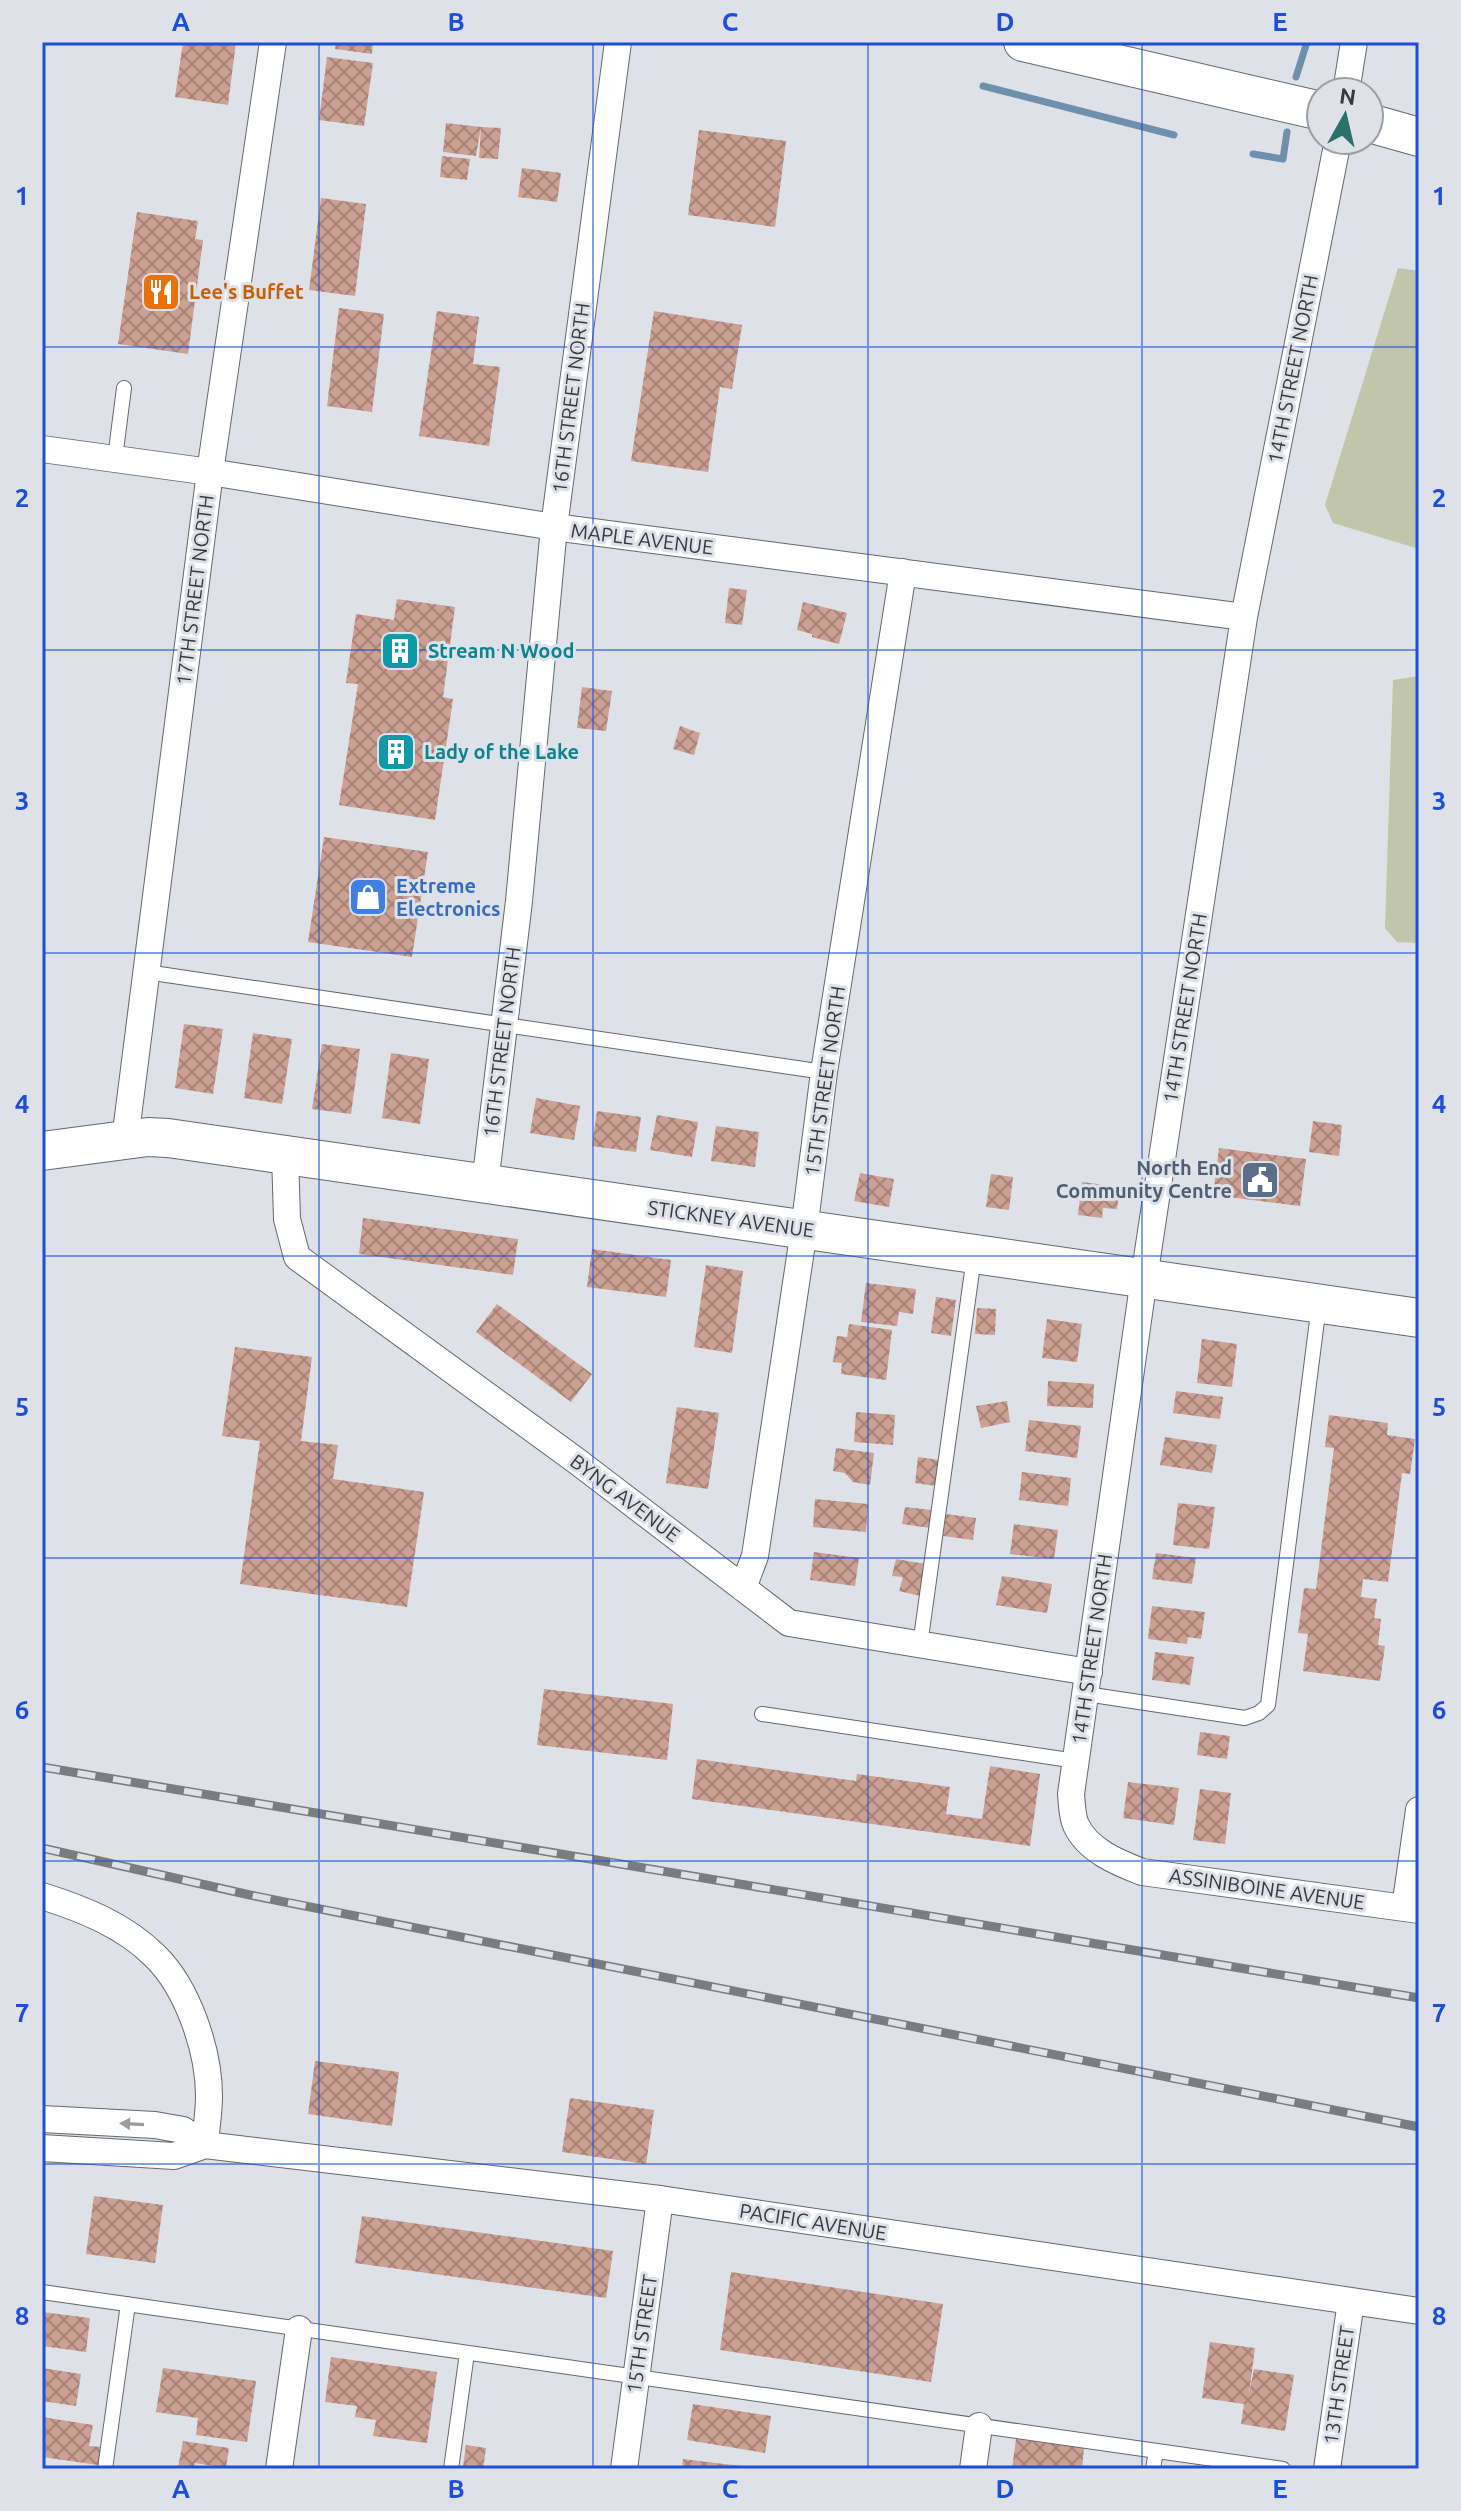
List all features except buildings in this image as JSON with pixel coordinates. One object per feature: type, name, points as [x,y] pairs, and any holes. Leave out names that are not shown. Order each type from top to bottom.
[{"type":"street","name":"17TH STREET NORTH","points":[[125,1140],[210,472],[273,42]]},
{"type":"street","name":"16TH STREET NORTH","points":[[485,1184],[519,901],[554,527],[618,42]]},
{"type":"street","points":[[1023,42],[1305,107]]},
{"type":"street","points":[[1349,76],[1354,42]]},
{"type":"street","points":[[1385,127],[1419,137]]},
{"type":"street","name":"14TH STREET NORTH","points":[[1116,1862],[1091,1845],[1076,1825],[1071,1794],[1144,1278],[1244,617],[1335,156]]},
{"type":"street","name":"MAPLE AVENUE","points":[[42,449],[210,472],[554,527],[1244,617]]},
{"type":"street","name":"15TH STREET NORTH","points":[[743,1588],[755,1556],[804,1230],[824,1072],[903,572]]},
{"type":"street","name":"STICKNEY AVENUE","points":[[42,1151],[125,1140],[168,1138],[1419,1318]]},
{"type":"street","name":"BYNG AVENUE","points":[[285,1154],[287,1219],[297,1257],[578,1462],[789,1623],[920,1645],[1088,1683]]},
{"type":"street","points":[[1412,1909],[1419,1810]]},
{"type":"street","name":"ASSINIBOINE AVENUE","points":[[1116,1862],[1142,1872],[1412,1909]]},
{"type":"street","points":[[42,1896],[94,1915],[120,1929],[155,1956],[168,1972],[189,2009],[203,2050],[209,2097],[205,2145]]},
{"type":"street","name":"PACIFIC AVENUE","points":[[42,2119],[155,2125],[183,2130],[205,2145]]},
{"type":"street","name":"PACIFIC AVENUE","points":[[42,2148],[174,2156],[205,2145],[660,2199],[1419,2311]]},
{"type":"street","name":"15TH STREET","points":[[624,2469],[660,2199]]},
{"type":"street","name":"13TH STREET","points":[[1327,2469],[1351,2301]]},
{"type":"street","points":[[279,2469],[299,2329]]},
{"type":"street","points":[[973,2469],[979,2426]]},
{"type":"lane","points":[[115,458],[124,388]]},
{"type":"lane","points":[[146,972],[824,1072]]},
{"type":"lane","points":[[920,1645],[975,1255]]},
{"type":"lane","points":[[1088,1683],[1245,1718],[1259,1713],[1268,1705],[1319,1305]]},
{"type":"lane","points":[[762,1714],[1076,1761]]},
{"type":"lane","points":[[42,2292],[1283,2469]]},
{"type":"lane","points":[[105,2469],[128,2304]]},
{"type":"lane","points":[[451,2469],[467,2353]]},
{"type":"lane","points":[[1153,2469],[1156,2451]]},
{"type":"green space","points":[[1398,268],[1419,271],[1419,549],[1333,523],[1325,505]]},
{"type":"green space","points":[[1419,676],[1419,943],[1397,942],[1385,928],[1393,680]]},
{"type":"waterway","points":[[1296,77],[1307,42]]},
{"type":"waterway","points":[[983,86],[1174,135]]},
{"type":"waterway","points":[[1253,154],[1283,159],[1287,132]]},
{"type":"railway","points":[[42,1767],[1419,1998]]},
{"type":"railway","points":[[42,1848],[250,1895],[1419,2127]]},
{"type":"place","name":"Lee's Buffet","points":[[161,292]]},
{"type":"place","name":"Stream N Wood","points":[[400,651]]},
{"type":"place","name":"Lady of the Lake","points":[[396,752]]},
{"type":"place","name":"Extreme Electronics","points":[[368,897]]},
{"type":"place","name":"North End Community Centre","points":[[1260,1180]]}]
